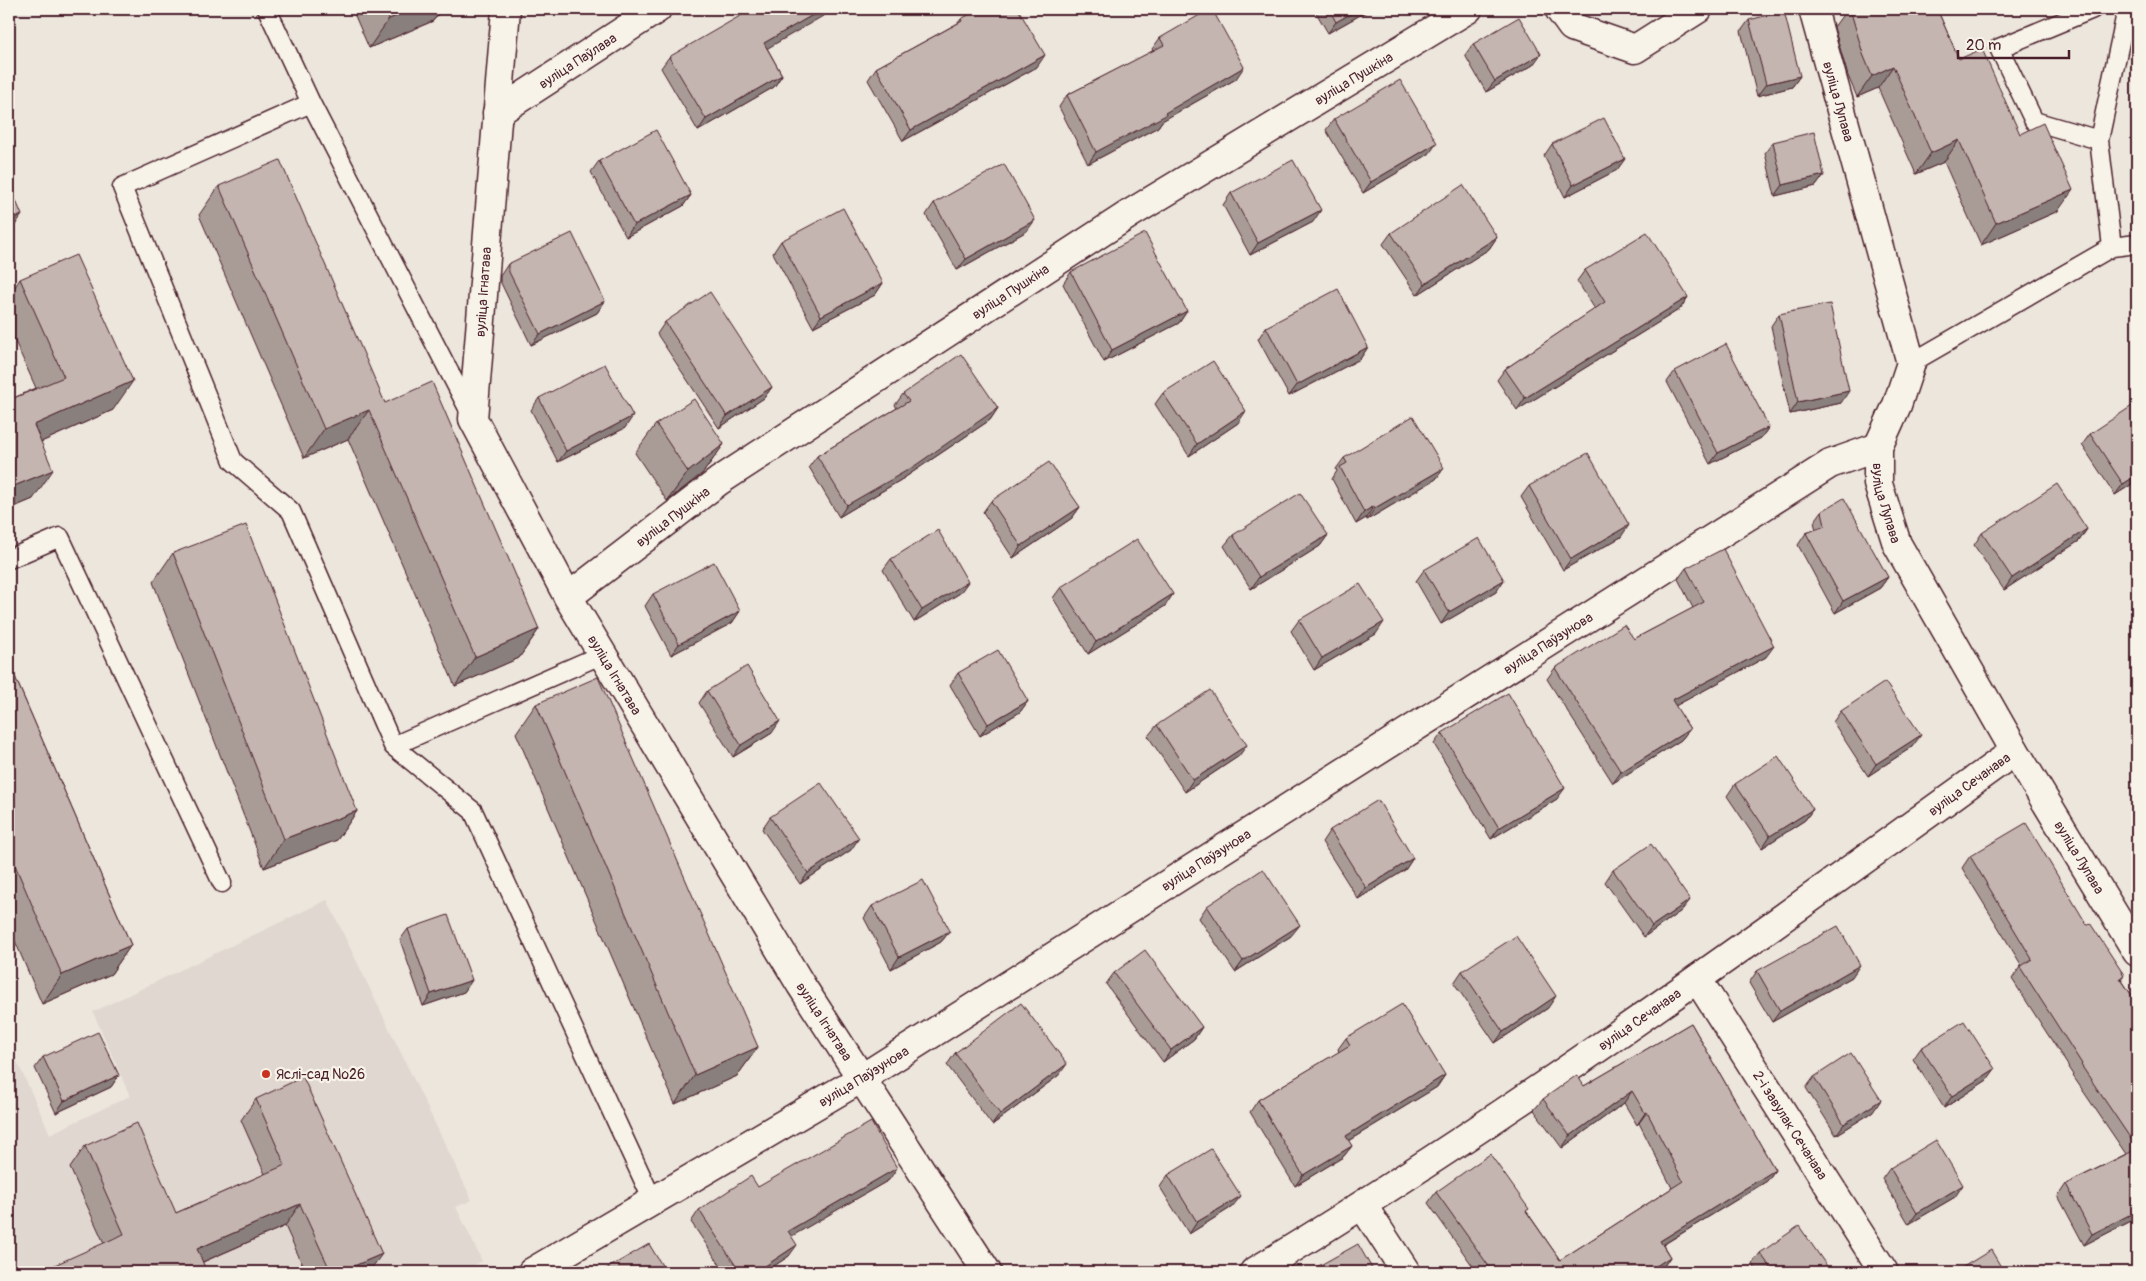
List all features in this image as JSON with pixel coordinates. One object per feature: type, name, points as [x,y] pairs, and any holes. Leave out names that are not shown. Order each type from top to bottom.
[{"type":"street","name":"вуліца Ігнатава","points":[[506,9],[473,419],[568,597],[801,985],[987,1272]]},
{"type":"street","name":"вуліца Паўлава","points":[[497,112],[657,9]]},
{"type":"street","name":"вуліца Пушкіна","points":[[568,597],[719,482],[1131,213],[1468,9]]},
{"type":"street","points":[[1559,9],[1572,27],[1635,49],[1698,9]]},
{"type":"street","name":"вуліца Лупава","points":[[1813,9],[1911,363],[1897,405],[1878,447],[1878,484],[1897,544],[2015,751],[2137,952]]},
{"type":"street","name":"вуліца Паўзунова","points":[[532,1272],[862,1078],[1830,464],[1878,447]]},
{"type":"street","name":"вуліца Сечанава","points":[[1254,1272],[1363,1206],[1698,980],[2015,751]]},
{"type":"street","name":"2-і завулак Сечанава","points":[[1698,980],[1884,1272]]},
{"type":"street","points":[[1363,1206],[1406,1272]]},
{"type":"lane","points":[[267,9],[311,103],[473,419]]},
{"type":"lane","points":[[2093,9],[1999,48],[2034,120],[2099,140]]},
{"type":"lane","points":[[2112,247],[2099,140],[2127,9]]},
{"type":"lane","points":[[311,103],[122,187],[234,461],[291,511],[393,746],[473,811],[653,1201]]},
{"type":"lane","points":[[1911,363],[2112,247],[2137,244]]},
{"type":"lane","points":[[9,559],[60,537],[222,883]]},
{"type":"lane","points":[[393,746],[603,654]]},
{"type":"shaded area","name":"Яслі-сад №26","points":[[327,900],[472,1200],[456,1207],[482,1261],[462,1272],[9,1272],[9,1052],[12,1050],[50,1134],[130,1096],[93,1012]]},
{"type":"building","points":[[385,9],[413,9],[389,19]]},
{"type":"building","points":[[752,9],[823,9],[764,43],[782,75],[706,119],[669,57]]},
{"type":"building","points":[[979,9],[1018,9],[1045,55],[911,130],[876,68],[962,21],[961,19]]},
{"type":"building","points":[[1212,9],[1244,67],[1165,113],[1166,115],[1096,152],[1067,95],[1164,45],[1160,38]]},
{"type":"building","points":[[1329,9],[1359,9],[1336,22]]},
{"type":"building","points":[[1850,9],[1937,9],[1959,59],[1982,49],[2020,134],[2043,123],[2073,190],[1996,223],[1959,140],[1931,153],[1893,66],[1872,76],[1863,54]]},
{"type":"building","points":[[1784,11],[1800,76],[1766,84],[1749,20]]},
{"type":"building","points":[[1519,17],[1541,54],[1495,81],[1473,44]]},
{"type":"building","points":[[1400,80],[1437,143],[1371,182],[1334,119]]},
{"type":"building","points":[[1604,118],[1625,159],[1573,185],[1552,144]]},
{"type":"building","points":[[656,130],[691,195],[634,225],[599,161]]},
{"type":"building","points":[[1814,132],[1824,175],[1783,185],[1773,142]]},
{"type":"building","points":[[280,160],[385,403],[432,382],[539,629],[475,657],[369,410],[324,429],[219,186]]},
{"type":"building","points":[[1293,160],[1321,210],[1258,243],[1231,193]]},
{"type":"building","points":[[1004,164],[1035,220],[966,259],[934,203]]},
{"type":"building","points":[[9,184],[22,215],[9,220]]},
{"type":"building","points":[[1463,185],[1497,237],[1425,284],[1391,233]]},
{"type":"building","points":[[843,208],[883,283],[821,316],[781,241]]},
{"type":"building","points":[[1647,232],[1688,297],[1525,398],[1505,369],[1605,302],[1585,270]]},
{"type":"building","points":[[572,233],[605,301],[540,334],[508,270],[508,264]]},
{"type":"building","points":[[1145,233],[1187,311],[1112,350],[1071,272]]},
{"type":"building","points":[[76,255],[133,381],[34,425],[53,470],[9,488],[9,400],[64,377],[20,279]]},
{"type":"building","points":[[1338,289],[1368,347],[1297,385],[1266,327]]},
{"type":"building","points":[[710,292],[772,387],[727,416],[665,322]]},
{"type":"building","points":[[1830,304],[1849,391],[1798,402],[1779,314]]},
{"type":"building","points":[[1726,344],[1769,427],[1718,453],[1675,371]]},
{"type":"building","points":[[961,354],[998,408],[913,467],[847,505],[817,456],[909,401],[903,394]]},
{"type":"building","points":[[1213,361],[1246,411],[1197,444],[1163,393]]},
{"type":"building","points":[[605,364],[633,416],[566,451],[539,398]]},
{"type":"building","points":[[694,399],[724,444],[688,472],[656,424]]},
{"type":"building","points":[[2135,404],[2137,408],[2137,475],[2123,484],[2090,434]]},
{"type":"building","points":[[1413,416],[1444,468],[1375,508],[1374,506],[1364,512],[1340,467],[1347,463],[1344,458]]},
{"type":"building","points":[[1588,453],[1629,525],[1571,559],[1529,486]]},
{"type":"building","points":[[1049,462],[1080,507],[1021,546],[991,501]]},
{"type":"building","points":[[2057,484],[2087,529],[2012,578],[1982,533]]},
{"type":"building","points":[[1300,493],[1328,535],[1259,577],[1233,535]]},
{"type":"building","points":[[1844,498],[1888,577],[1843,601],[1806,533],[1825,526],[1822,511]]},
{"type":"building","points":[[246,525],[357,811],[284,839],[173,553]]},
{"type":"building","points":[[938,530],[968,582],[922,610],[891,559]]},
{"type":"building","points":[[1479,538],[1504,580],[1449,612],[1424,570]]},
{"type":"building","points":[[1137,539],[1173,594],[1096,642],[1061,587]]},
{"type":"building","points":[[1723,549],[1774,646],[1672,700],[1690,729],[1621,772],[1555,668],[1624,625],[1634,639],[1704,602],[1686,568]]},
{"type":"building","points":[[714,562],[740,611],[679,644],[653,594]]},
{"type":"building","points":[[1360,584],[1384,622],[1322,658],[1299,620]]},
{"type":"building","points":[[998,650],[1028,701],[988,724],[958,673]]},
{"type":"building","points":[[9,663],[131,945],[62,975],[9,851]]},
{"type":"building","points":[[747,666],[780,721],[741,745],[707,691]]},
{"type":"building","points":[[598,677],[758,1047],[695,1075],[536,704]]},
{"type":"building","points":[[1885,682],[1921,735],[1876,764],[1841,711]]},
{"type":"building","points":[[1210,690],[1247,745],[1193,780],[1157,725]]},
{"type":"building","points":[[1508,693],[1565,788],[1499,828],[1442,733]]},
{"type":"building","points":[[1778,756],[1813,809],[1770,836],[1735,784]]},
{"type":"building","points":[[821,783],[859,838],[808,873],[770,817]]},
{"type":"building","points":[[1378,800],[1413,858],[1366,888],[1330,830]]},
{"type":"building","points":[[2026,823],[2087,925],[2090,923],[2124,975],[2120,978],[2137,1003],[2137,1148],[2081,1065],[2020,967],[2032,959],[1970,856]]},
{"type":"building","points":[[1651,844],[1690,900],[1652,926],[1613,870]]},
{"type":"building","points":[[1263,869],[1300,925],[1243,961],[1207,906]]},
{"type":"building","points":[[923,880],[950,931],[899,957],[872,906]]},
{"type":"building","points":[[448,915],[472,980],[431,994],[408,929]]},
{"type":"building","points":[[1838,926],[1860,965],[1780,1011],[1757,971]]},
{"type":"building","points":[[1516,936],[1556,996],[1503,1032],[1462,971]]},
{"type":"building","points":[[1145,950],[1202,1027],[1171,1050],[1114,973]]},
{"type":"building","points":[[1021,1003],[1067,1064],[1000,1114],[955,1053]]},
{"type":"building","points":[[1402,1004],[1445,1075],[1346,1136],[1352,1146],[1303,1175],[1258,1100],[1350,1045],[1346,1038]]},
{"type":"building","points":[[1964,1021],[1995,1069],[1952,1096],[1921,1048]]},
{"type":"building","points":[[1691,1023],[1775,1170],[1660,1241],[1670,1257],[1647,1272],[1493,1272],[1436,1192],[1490,1154],[1529,1209],[1526,1211],[1560,1260],[1683,1181],[1647,1112],[1645,1113],[1632,1091],[1570,1136],[1543,1099],[1577,1075],[1584,1086]]},
{"type":"building","points":[[98,1032],[119,1075],[64,1101],[43,1057]]},
{"type":"building","points":[[1851,1053],[1881,1100],[1844,1124],[1814,1077]]},
{"type":"building","points":[[303,1077],[382,1254],[340,1272],[331,1272],[300,1204],[197,1249],[207,1272],[39,1272],[124,1234],[85,1146],[137,1123],[176,1213],[285,1165],[256,1099]]},
{"type":"building","points":[[871,1122],[897,1168],[788,1231],[797,1245],[756,1272],[740,1272],[699,1210],[751,1176],[758,1187]]},
{"type":"building","points":[[1936,1140],[1963,1185],[1917,1213],[1890,1168]]},
{"type":"building","points":[[1211,1149],[1241,1196],[1197,1222],[1168,1175]]},
{"type":"building","points":[[2137,1149],[2137,1211],[2092,1234],[2066,1184]]},
{"type":"building","points":[[1799,1226],[1831,1272],[1774,1272],[1760,1253]]},
{"type":"building","points":[[649,1244],[666,1272],[601,1272]]},
{"type":"building","points":[[1358,1244],[1374,1272],[1308,1272]]},
{"type":"building","points":[[1991,1250],[2004,1272],[1955,1272]]},
{"type":"place","name":"Яслі-сад №26","points":[[266,1074]]}]
